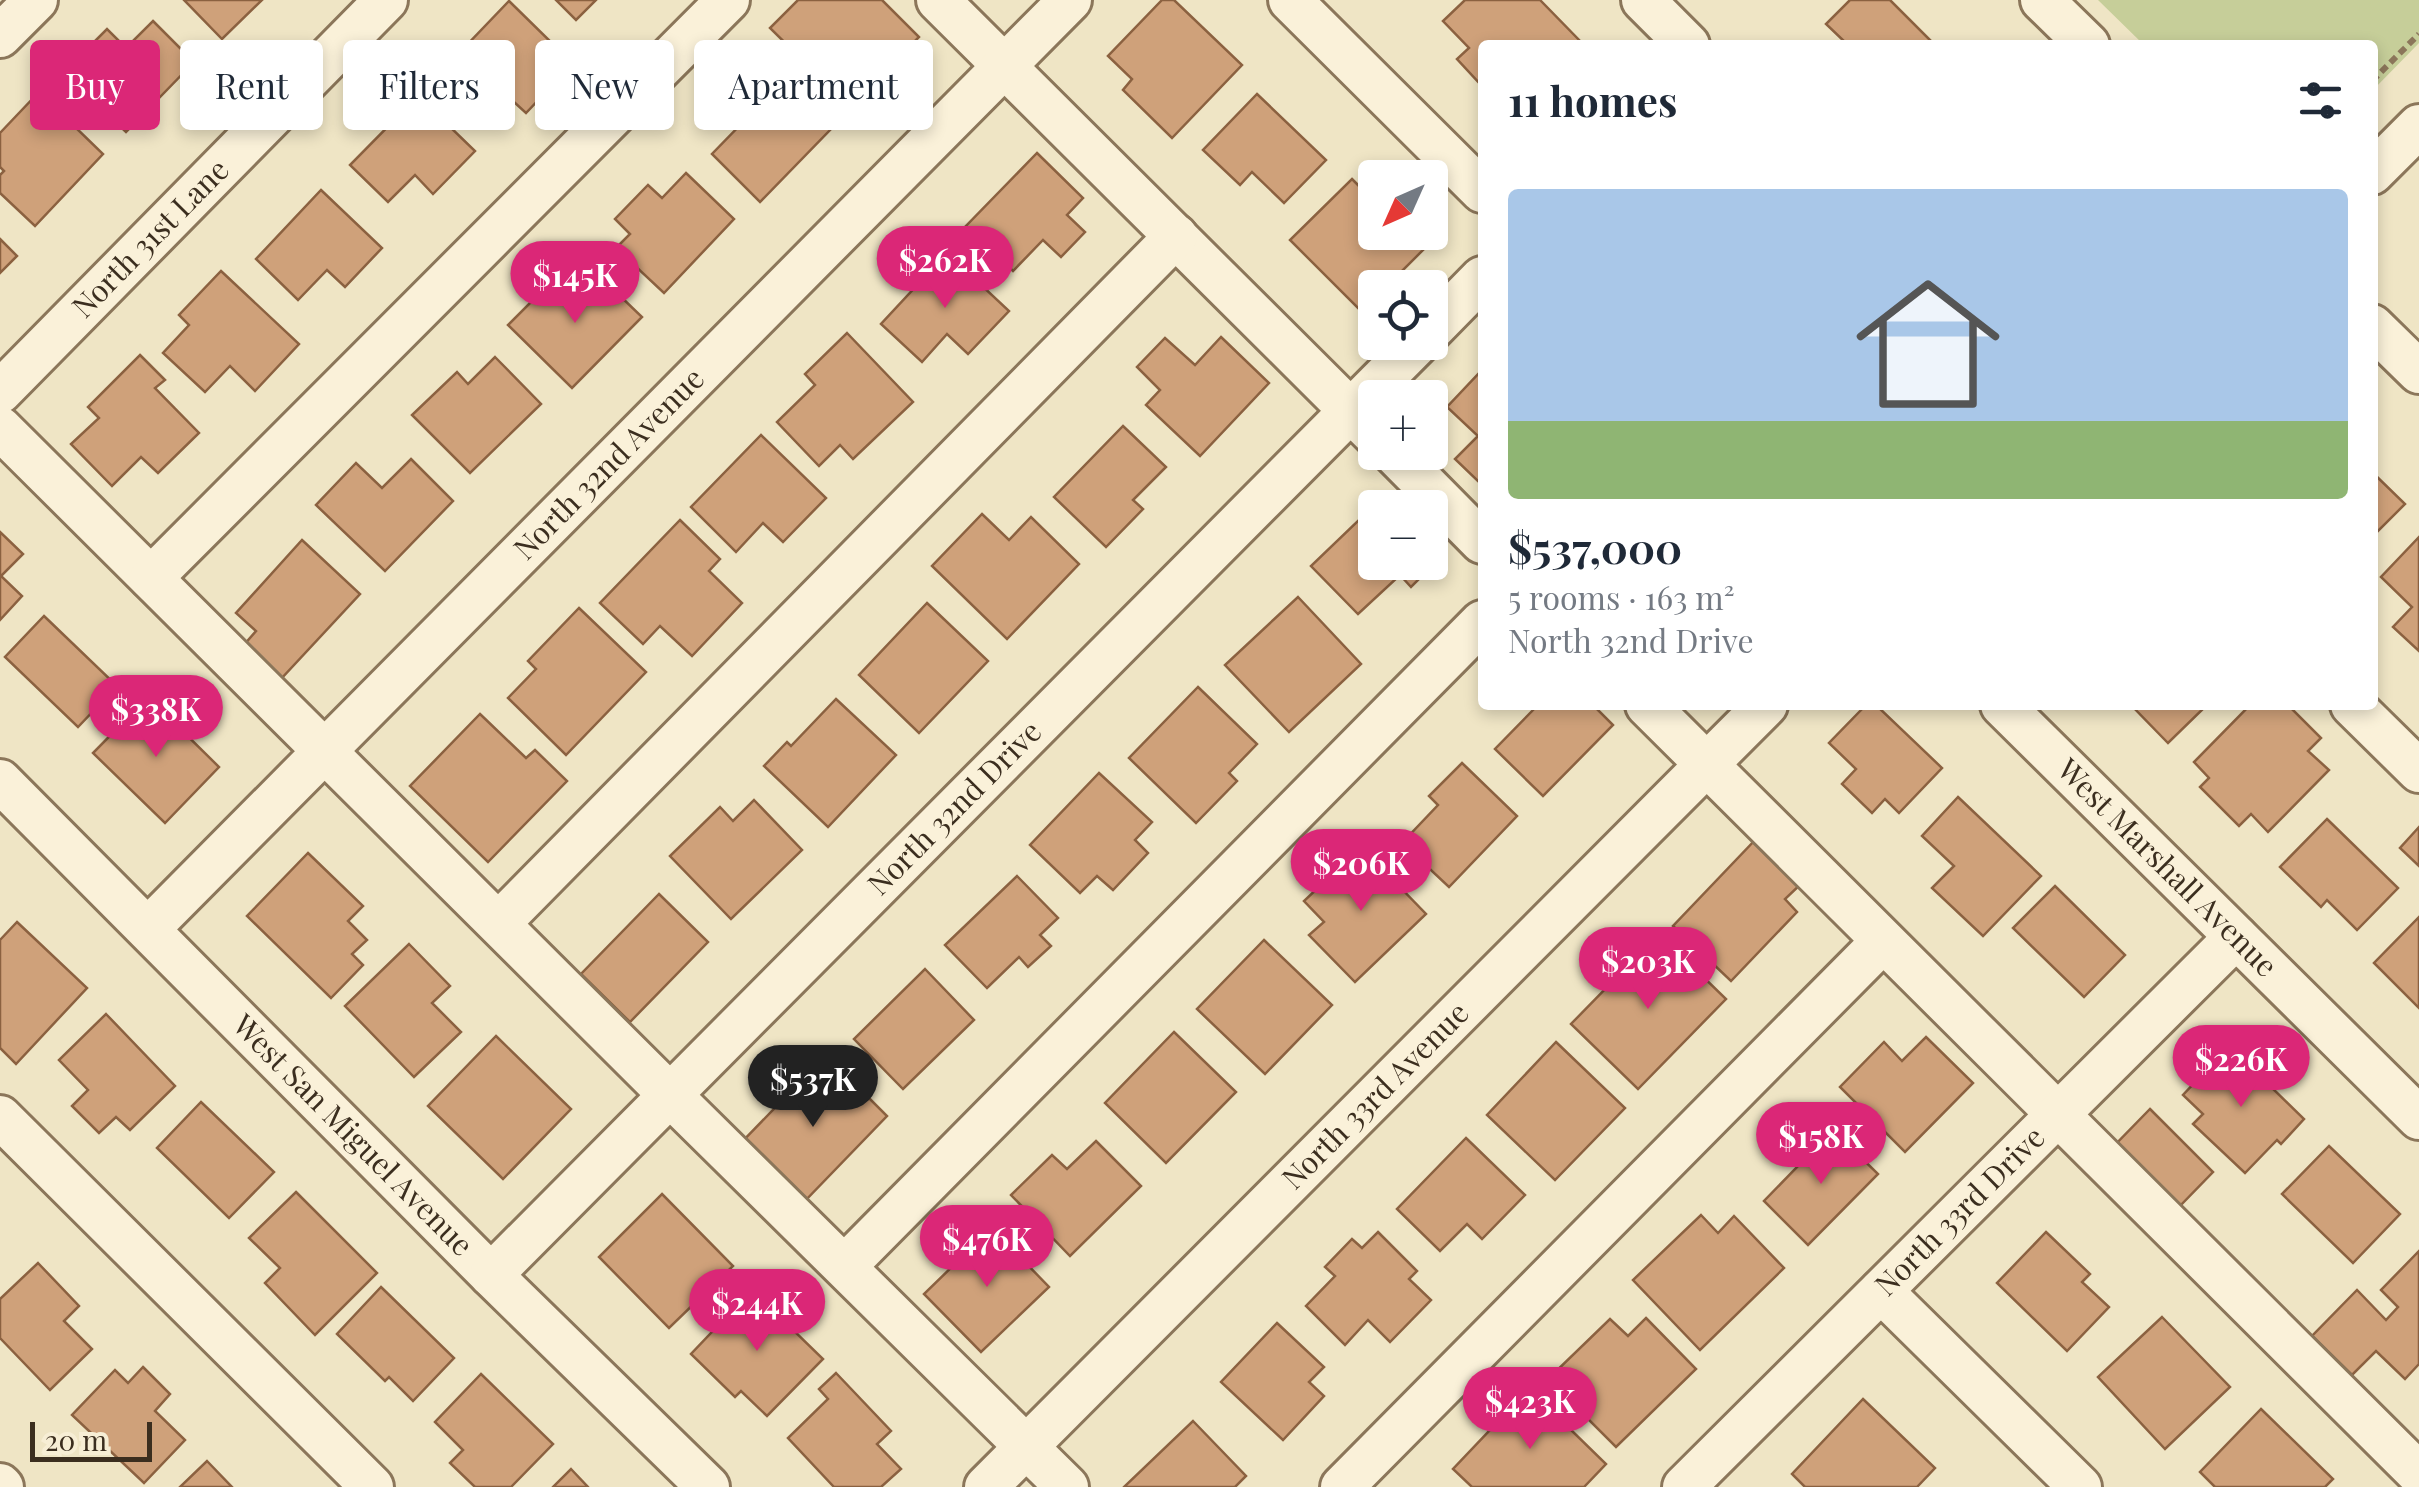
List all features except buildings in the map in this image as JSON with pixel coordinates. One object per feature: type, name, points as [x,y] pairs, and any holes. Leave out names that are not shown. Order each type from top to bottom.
[{"type":"street","points":[[0,36],[36,0]]},
{"type":"street","name":"North 31st Lane","points":[[0,392],[386,0]]},
{"type":"street","points":[[152,578],[728,0]]},
{"type":"street","points":[[938,0],[1358,418]]},
{"type":"street","name":"North 32nd Avenue","points":[[148,930],[1070,0]]},
{"type":"street","points":[[1290,0],[1478,187]]},
{"type":"street","points":[[1643,0],[1683,40]]},
{"type":"street","points":[[2042,0],[2083,40]]},
{"type":"street","points":[[2378,167],[2419,126]]},
{"type":"street","points":[[498,923],[1176,236]]},
{"type":"street","points":[[1448,313],[1478,282]]},
{"type":"street","points":[[2378,332],[2419,372]]},
{"type":"street","points":[[0,428],[1067,1487]]},
{"type":"street","name":"North 32nd Drive","points":[[491,1274],[670,1095],[1358,428]]},
{"type":"street","points":[[1411,470],[1478,538]]},
{"type":"street","points":[[844,1266],[1478,626]]},
{"type":"street","points":[[1652,710],[2419,1474]]},
{"type":"street","name":"North 33rd Avenue","points":[[986,1487],[1761,710]]},
{"type":"street","name":"West Marshall Avenue","points":[[2007,710],[2419,1118]]},
{"type":"street","points":[[2357,710],[2419,771]]},
{"type":"street","name":"West San Miguel Avenue","points":[[0,781],[708,1487]]},
{"type":"street","name":"North 33rd Drive","points":[[1706,1480],[1881,1290],[2236,937]]},
{"type":"street","points":[[1342,1487],[1884,940]]},
{"type":"street","points":[[0,1118],[372,1487]]},
{"type":"street","points":[[1881,1290],[2080,1487]]},
{"type":"path","points":[[2378,75],[2419,34]]},
{"type":"green space","points":[[2098,0],[2419,0],[2419,43],[2378,85],[2378,40],[2139,40]]}]
